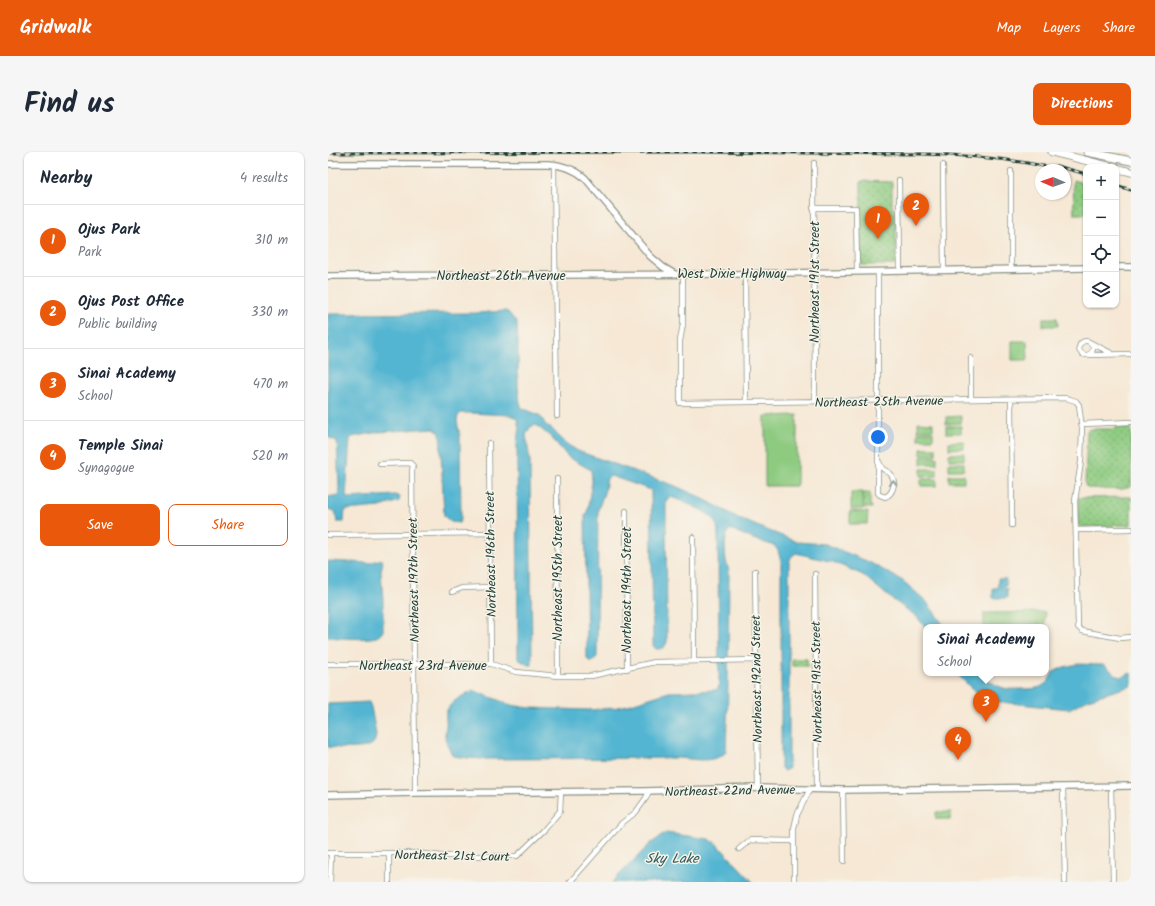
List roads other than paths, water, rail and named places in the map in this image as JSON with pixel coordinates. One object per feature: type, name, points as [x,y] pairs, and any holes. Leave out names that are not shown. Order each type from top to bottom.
[{"type":"main road","points":[[1052,152],[1100,164]]},
{"type":"main road","points":[[1087,152],[1131,161]]},
{"type":"main road","points":[[1119,169],[1131,172]]},
{"type":"street","name":"Northeast 191st Street","points":[[814,163],[813,273],[815,401]]},
{"type":"street","name":"West Dixie Highway","points":[[328,164],[554,164],[573,170],[585,178],[651,257],[663,267],[675,274],[1083,268]]},
{"type":"street","points":[[554,164],[557,416]]},
{"type":"street","points":[[943,165],[944,271]]},
{"type":"street","points":[[1011,171],[1011,270]]},
{"type":"street","points":[[899,180],[900,271]]},
{"type":"street","points":[[813,208],[856,208],[857,272]]},
{"type":"street","points":[[1119,267],[1131,267]]},
{"type":"street","points":[[878,272],[878,492],[880,495],[885,497],[890,495],[892,492],[893,478],[891,474],[882,468],[879,462]]},
{"type":"street","name":"Northeast 26th Avenue","points":[[328,276],[675,274]]},
{"type":"street","name":"Northeast 25th Avenue","points":[[682,274],[683,324],[680,341],[680,403],[1066,398],[1076,401],[1079,405],[1082,424]]},
{"type":"street","points":[[745,274],[746,402]]},
{"type":"street","points":[[1113,354],[1091,343],[1084,342],[1080,347],[1081,353],[1085,355],[1131,354]]},
{"type":"street","points":[[1089,355],[1094,350],[1091,343]]},
{"type":"street","points":[[971,358],[971,399]]},
{"type":"street","points":[[1011,399],[1012,525]]},
{"type":"street","points":[[1131,422],[1082,424],[1081,462],[1075,501],[1078,626],[1082,631],[1120,638],[1131,637]]},
{"type":"street","name":"Northeast 196th Street","points":[[489,443],[491,664]]},
{"type":"street","name":"Northeast 197th Street","points":[[380,464],[410,463],[413,466],[415,792]]},
{"type":"street","name":"Northeast 195th Street","points":[[557,479],[558,676]]},
{"type":"street","name":"Northeast 194th Street","points":[[626,511],[626,669]]},
{"type":"street","points":[[1076,530],[1131,529]]},
{"type":"street","points":[[328,535],[490,533]]},
{"type":"street","points":[[693,537],[694,661]]},
{"type":"street","name":"Northeast 192nd Street","points":[[755,571],[755,660],[758,788]]},
{"type":"street","name":"Northeast 191st Street","points":[[815,574],[817,789]]},
{"type":"street","points":[[452,592],[462,588],[491,587]]},
{"type":"street","name":"Northeast 23rd Avenue","points":[[328,664],[491,664],[516,672],[558,676],[591,676],[655,662],[755,660]]},
{"type":"street","points":[[1111,786],[1113,882]]},
{"type":"street","name":"Northeast 22nd Avenue","points":[[328,795],[415,792],[649,791],[758,788],[843,790],[1131,786]]},
{"type":"street","points":[[1063,787],[1065,882]]},
{"type":"street","points":[[794,882],[794,829],[797,815],[810,789]]},
{"type":"street","points":[[843,790],[844,861]]},
{"type":"street","name":"Northeast 21st Court","points":[[329,853],[416,853],[442,856],[517,856],[540,834],[560,811],[561,791]]},
{"type":"street","points":[[570,882],[622,823],[636,812],[649,791]]},
{"type":"street","points":[[739,849],[750,840],[794,841]]},
{"type":"street","points":[[329,853],[330,882]]},
{"type":"street","points":[[389,882],[390,854]]},
{"type":"water","points":[[505,311],[508,312],[517,323],[518,387],[522,408],[539,415],[545,424],[565,443],[578,451],[673,485],[698,496],[742,520],[797,542],[825,544],[869,562],[903,581],[926,601],[943,624],[923,624],[916,616],[889,597],[863,575],[833,562],[796,553],[791,557],[789,563],[789,768],[784,771],[781,768],[781,561],[775,546],[753,539],[730,529],[725,543],[726,561],[729,570],[726,752],[716,758],[704,760],[678,758],[482,759],[453,756],[445,738],[446,713],[450,705],[458,699],[475,691],[511,705],[530,708],[589,710],[628,705],[669,692],[716,690],[719,687],[718,535],[715,521],[707,514],[688,504],[671,497],[666,500],[667,642],[663,648],[656,649],[653,646],[651,490],[611,476],[607,478],[605,490],[598,510],[597,657],[593,661],[589,661],[587,658],[585,515],[587,513],[592,481],[591,470],[568,457],[551,437],[536,425],[530,427],[526,435],[530,461],[532,665],[528,665],[518,659],[517,442],[519,428],[517,419],[510,415],[461,413],[458,416],[457,421],[460,437],[461,519],[459,523],[451,522],[444,516],[440,432],[434,428],[379,432],[352,437],[350,439],[346,497],[395,495],[400,497],[399,501],[380,507],[345,510],[344,522],[337,522],[335,511],[328,509],[328,497],[338,495],[339,488],[337,441],[328,437],[328,314],[476,313]]},
{"type":"water","points":[[381,559],[383,562],[381,571],[383,631],[381,634],[371,638],[328,637],[328,561],[370,563]]},
{"type":"water","points":[[998,579],[1006,579],[1006,586],[1002,586],[1002,588],[1007,589],[1007,598],[993,598],[993,588],[998,588]]},
{"type":"water","points":[[1078,664],[1104,665],[1118,676],[1122,677],[1131,673],[1131,686],[1088,699],[1069,709],[990,701],[970,687],[959,676],[983,676],[994,684],[1006,689],[1031,689],[1044,685],[1053,672],[1064,667]]},
{"type":"water","points":[[369,702],[376,734],[373,743],[367,747],[357,748],[328,747],[328,704]]},
{"type":"water","name":"Sky Lake","points":[[666,833],[709,839],[717,844],[753,882],[612,882],[650,844]]},
{"type":"railway","points":[[328,153],[696,152],[923,154],[993,158],[1035,164]]},
{"type":"railway","points":[[1071,170],[1083,173]]},
{"type":"railway","points":[[1119,186],[1131,190]]},
{"type":"place","name":"Ojus Post Office","points":[[916,226]]},
{"type":"place","name":"Ojus Park","points":[[878,239]]},
{"type":"place","name":"Sinai Academy","points":[[986,722]]},
{"type":"place","name":"Temple Sinai","points":[[958,760]]}]
